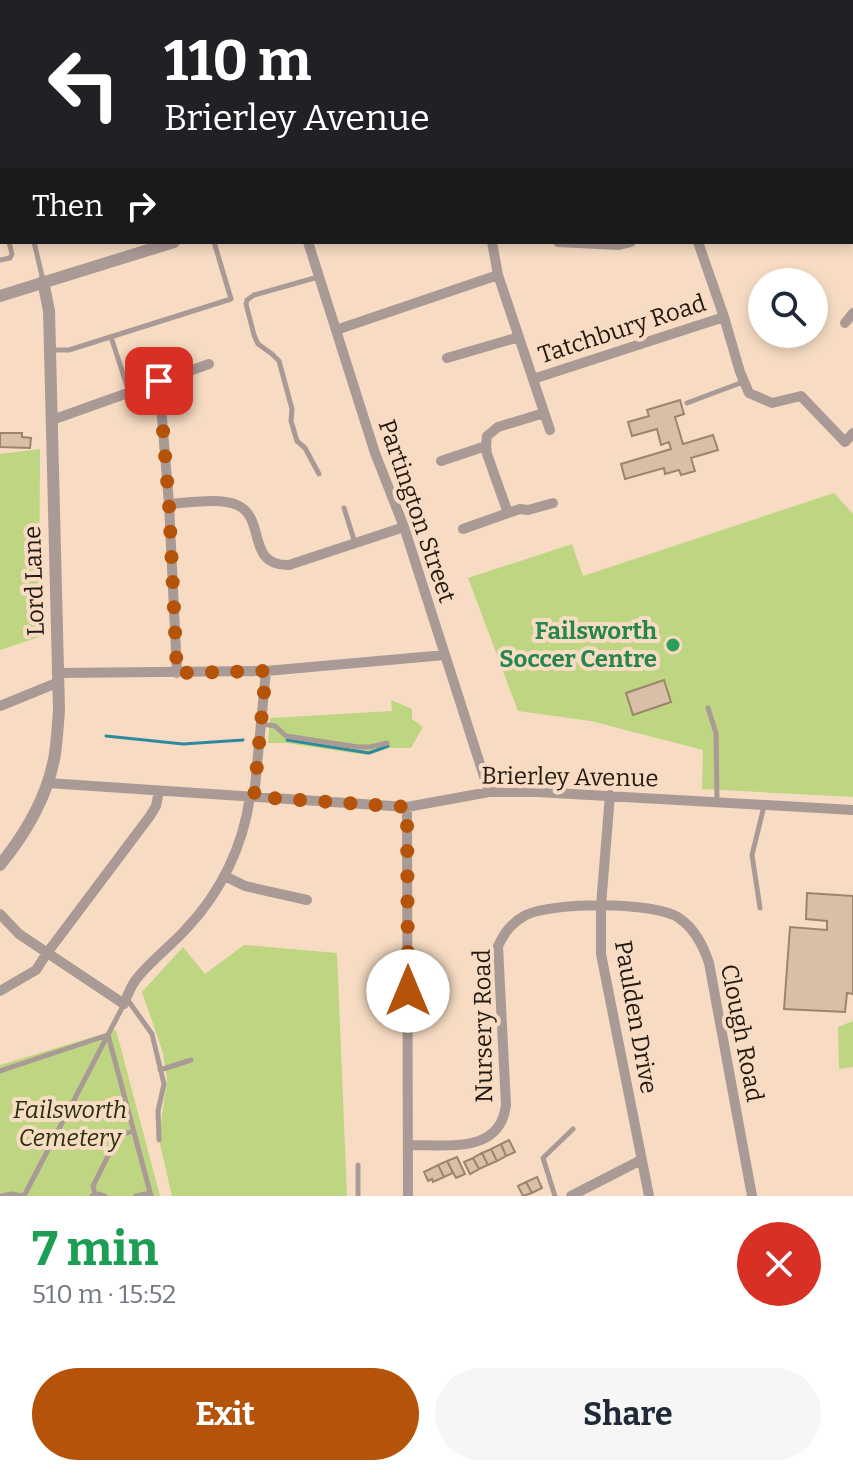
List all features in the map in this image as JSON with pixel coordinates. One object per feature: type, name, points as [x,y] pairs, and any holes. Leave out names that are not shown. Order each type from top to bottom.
[{"type":"street","name":"Partington Street","points":[[309,244],[489,792]]},
{"type":"street","points":[[492,244],[498,275],[550,430]]},
{"type":"street","points":[[599,244],[623,244]]},
{"type":"street","points":[[699,244],[749,393],[772,403],[801,396],[845,442],[853,433]]},
{"type":"street","points":[[0,296],[150,245]]},
{"type":"street","points":[[336,330],[498,275]]},
{"type":"street","name":"Lord Lane","points":[[0,865],[20,841],[48,783],[55,753],[59,710],[49,311],[43,281]]},
{"type":"street","points":[[845,323],[853,313]]},
{"type":"street","name":"Tatchbury Road","points":[[533,379],[724,317]]},
{"type":"street","points":[[447,358],[519,337]]},
{"type":"street","points":[[52,420],[209,364]]},
{"type":"street","points":[[159,381],[169,504],[177,673]]},
{"type":"street","points":[[508,513],[486,446],[487,436],[498,427],[544,413]]},
{"type":"street","points":[[441,461],[486,446]]},
{"type":"street","points":[[169,504],[225,502],[241,506],[247,512],[263,554],[273,564],[289,565],[404,527]]},
{"type":"street","points":[[463,529],[520,509],[528,510],[553,503]]},
{"type":"street","points":[[0,706],[59,678],[266,671],[445,655]]},
{"type":"street","points":[[0,914],[19,934],[125,1001],[135,981],[189,926],[225,876],[237,852],[252,797],[266,671]]},
{"type":"street","name":"Brierley Avenue","points":[[48,783],[407,807],[489,792],[537,792],[853,810]]},
{"type":"street","points":[[0,991],[36,970],[150,816],[159,791]]},
{"type":"street","name":"Paulden Drive","points":[[610,795],[601,905],[601,954],[649,1196]]},
{"type":"street","points":[[407,807],[408,1196]]},
{"type":"street","points":[[225,876],[245,886],[307,900]]},
{"type":"street","name":"Nursery Road","points":[[408,1145],[469,1144],[496,1130],[502,1121],[506,1105],[498,946],[507,927],[528,914],[601,905]]},
{"type":"street","name":"Clough Road","points":[[601,905],[650,908],[678,917],[702,941],[709,963],[752,1196]]},
{"type":"street","points":[[571,1196],[641,1160]]},
{"type":"lane","points":[[0,260],[10,258],[10,244]]},
{"type":"lane","points":[[34,244],[43,281]]},
{"type":"lane","points":[[50,350],[69,350],[231,299],[215,244]]},
{"type":"lane","points":[[319,276],[254,295],[246,304],[258,344],[279,361],[297,441],[305,448],[319,474]]},
{"type":"lane","points":[[111,337],[129,392]]},
{"type":"lane","points":[[687,403],[742,377]]},
{"type":"lane","points":[[344,508],[355,544]]},
{"type":"lane","points":[[708,708],[716,733],[717,802]]},
{"type":"lane","points":[[262,724],[275,726],[286,736],[358,747],[387,743]]},
{"type":"lane","points":[[760,908],[752,855],[764,805]]},
{"type":"lane","points":[[1,1194],[24,1196],[125,1001],[152,1034],[164,1084],[158,1111],[159,1140]]},
{"type":"lane","points":[[0,1071],[108,1035]]},
{"type":"lane","points":[[108,1035],[151,1194],[136,1196]]},
{"type":"lane","points":[[160,1070],[191,1060]]},
{"type":"lane","points":[[555,1196],[543,1158],[573,1129]]},
{"type":"lane","points":[[105,1196],[94,1195],[93,1186],[118,1136],[133,1131]]},
{"type":"lane","points":[[358,1165],[358,1196]]},
{"type":"green space","points":[[40,449],[39,637],[0,650],[0,454]]},
{"type":"green space","name":"Failsworth Soccer Centre","points":[[834,493],[853,514],[853,797],[702,789],[703,750],[591,721],[518,711],[468,578],[572,544],[583,576]]},
{"type":"green space","points":[[391,700],[412,709],[412,719],[423,727],[411,748],[390,748],[367,755],[268,743],[270,718],[392,711]]},
{"type":"green space","points":[[244,945],[337,953],[347,1196],[172,1196],[160,1144],[167,1080],[163,1053],[142,992],[183,947],[205,974]]},
{"type":"green space","points":[[853,1021],[853,1067],[839,1069],[838,1027]]},
{"type":"green space","name":"Failsworth Cemetery","points":[[116,1030],[160,1196],[0,1196],[0,1065]]},
{"type":"building","points":[[680,400],[684,414],[675,417],[683,444],[713,435],[718,450],[691,458],[695,471],[681,475],[679,470],[665,474],[664,468],[625,479],[621,464],[671,449],[669,442],[661,445],[657,429],[632,436],[628,422],[649,416],[647,410]]},
{"type":"building","points":[[0,433],[22,433],[22,437],[31,438],[30,448],[0,447]]},
{"type":"building","points":[[664,680],[671,702],[633,715],[626,693]]},
{"type":"building","points":[[807,893],[853,896],[853,994],[847,993],[845,1012],[784,1009],[790,927],[827,930],[827,921],[806,919]]},
{"type":"building","points":[[509,1140],[515,1152],[506,1156],[501,1144]]},
{"type":"building","points":[[501,1144],[506,1156],[497,1161],[491,1149]]},
{"type":"building","points":[[491,1149],[497,1161],[488,1165],[482,1153]]},
{"type":"building","points":[[482,1153],[488,1165],[479,1169],[473,1158]]},
{"type":"building","points":[[457,1157],[465,1174],[456,1178],[447,1161]]},
{"type":"building","points":[[473,1158],[479,1169],[470,1174],[464,1162]]},
{"type":"building","points":[[447,1161],[453,1173],[444,1177],[438,1165]]},
{"type":"building","points":[[438,1165],[444,1177],[428,1181],[424,1172]]},
{"type":"building","points":[[537,1177],[542,1188],[532,1193],[526,1182]]},
{"type":"building","points":[[526,1182],[532,1193],[523,1196],[518,1186]]},
{"type":"waterway","points":[[106,736],[183,744],[243,740]]},
{"type":"waterway","points":[[287,740],[369,753],[388,746]]},
{"type":"place","name":"Failsworth Soccer Centre","points":[[673,645]]},
{"type":"route","points":[[159,381],[169,504],[177,673],[266,671],[254,797],[407,807],[408,991]]}]
